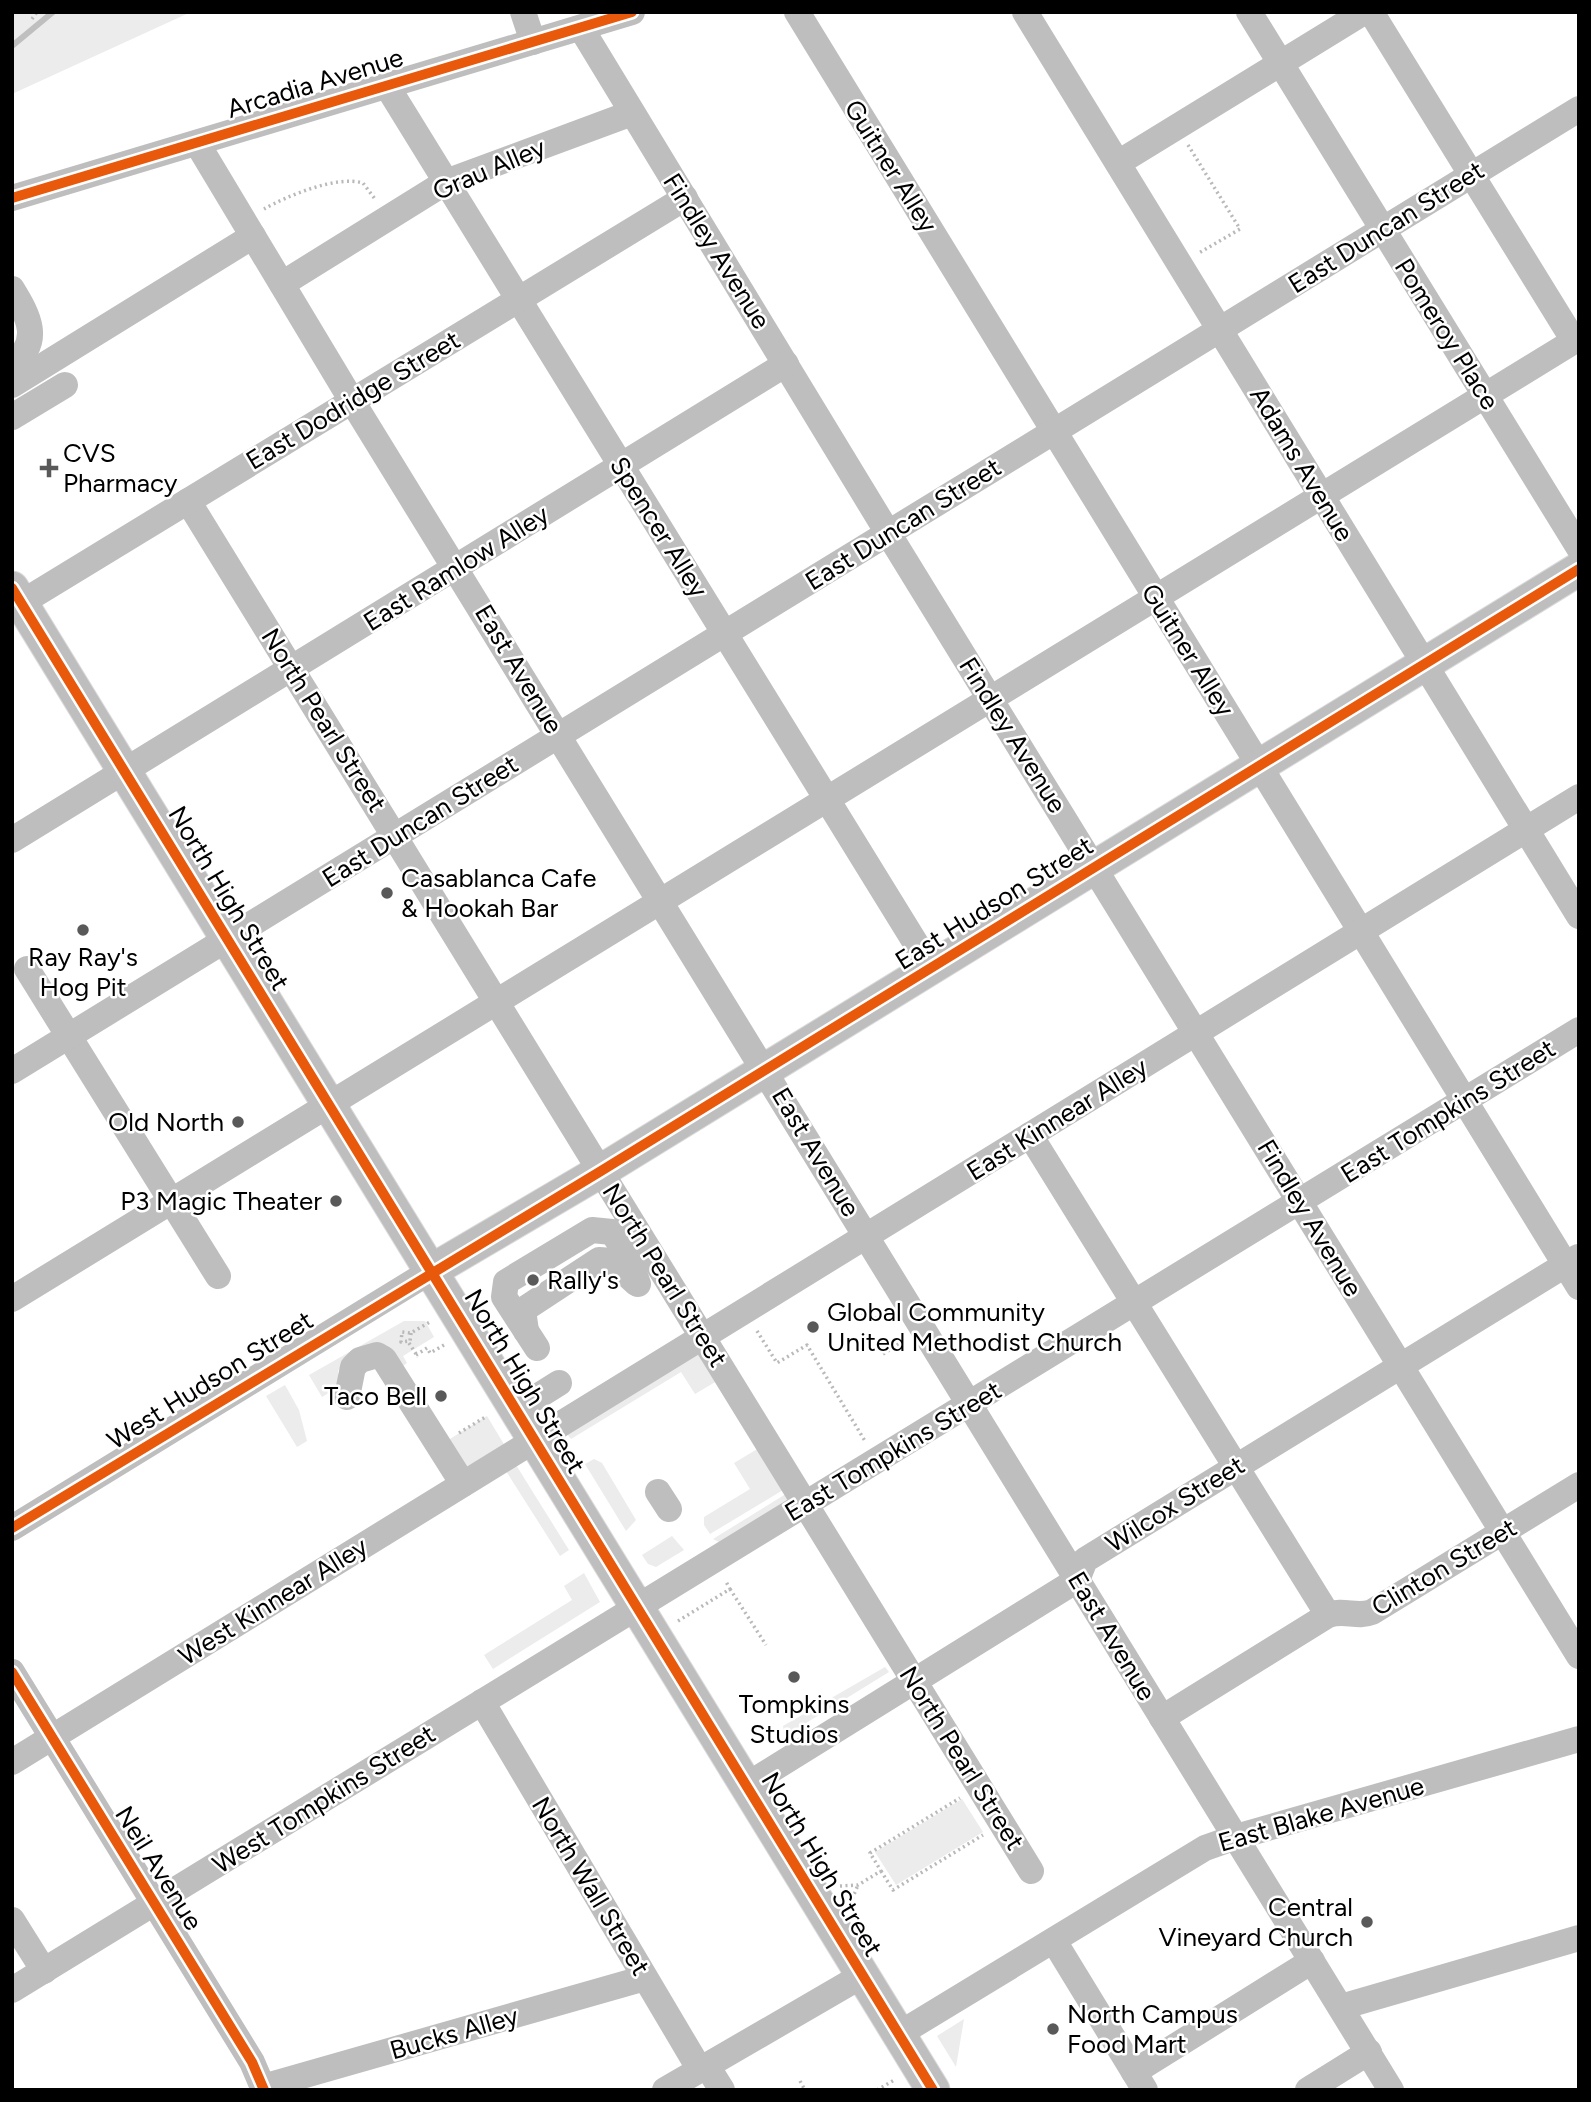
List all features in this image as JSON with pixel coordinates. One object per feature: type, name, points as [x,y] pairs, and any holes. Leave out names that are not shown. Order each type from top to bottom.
[{"type":"main road","name":"East Hudson Street","points":[[431,1271],[601,1171],[1579,569]]},
{"type":"main road","name":"North High Street","points":[[15,600],[126,772],[933,2090]]},
{"type":"street","points":[[523,12],[533,42]]},
{"type":"street","name":"Arcadia Avenue","points":[[12,198],[632,12]]},
{"type":"street","name":"Guitner Alley","points":[[797,12],[1464,1100],[1574,1269]]},
{"type":"street","name":"Adams Avenue","points":[[1025,12],[1579,916]]},
{"type":"street","name":"Pomeroy Place","points":[[1249,12],[1579,548]]},
{"type":"street","points":[[1118,163],[1364,12]]},
{"type":"street","points":[[12,1299],[1576,339],[1371,12]]},
{"type":"street","name":"Findley Avenue","points":[[581,28],[888,533],[1579,1656]]},
{"type":"street","name":"Spencer Alley","points":[[387,86],[930,968]]},
{"type":"street","name":"East Duncan Street","points":[[12,1071],[1579,109]]},
{"type":"street","name":"Grau Alley","points":[[282,284],[446,183],[632,113]]},
{"type":"street","name":"East Avenue","points":[[197,143],[257,224],[282,284],[352,401],[1391,2090]]},
{"type":"street","name":"East Dodridge Street","points":[[15,600],[188,501],[685,198]]},
{"type":"street","points":[[12,385],[257,224]]},
{"type":"street","points":[[12,289],[27,312],[32,334],[24,353],[12,364]]},
{"type":"street","name":"East Ramlow Alley","points":[[12,840],[786,363]]},
{"type":"street","points":[[12,417],[65,385]]},
{"type":"street","name":"North Pearl Street","points":[[188,501],[1031,1871]]},
{"type":"street","name":"East Kinnear Alley","points":[[534,1440],[1579,797]]},
{"type":"street","points":[[27,969],[218,1276]]},
{"type":"street","name":"East Tompkins Street","points":[[636,1608],[1579,1030]]},
{"type":"street","points":[[1030,1135],[1328,1615],[1162,1718]]},
{"type":"street","points":[[531,1340],[504,1297],[506,1282],[592,1230],[612,1232],[628,1255],[638,1284]]},
{"type":"street","name":"Wilcox Street","points":[[747,1785],[1077,1580],[1085,1560],[1401,1366],[1574,1269]]},
{"type":"street","name":"West Hudson Street","points":[[12,1528],[431,1271]]},
{"type":"street","points":[[347,1397],[354,1367],[368,1357],[377,1355],[384,1359],[463,1484]]},
{"type":"street","points":[[516,1410],[559,1383]]},
{"type":"street","name":"West Kinnear Alley","points":[[12,1762],[534,1440]]},
{"type":"street","name":"Clinton Street","points":[[1328,1615],[1342,1611],[1361,1615],[1372,1612],[1579,1485]]},
{"type":"street","name":"West Tompkins Street","points":[[12,1990],[636,1608]]},
{"type":"street","name":"Neil Avenue","points":[[12,1672],[252,2062],[263,2088]]},
{"type":"street","name":"North Wall Street","points":[[482,1702],[645,1978],[703,2068],[722,2090]]},
{"type":"street","name":"East Blake Avenue","points":[[899,2034],[1205,1848],[1579,1739]]},
{"type":"street","points":[[12,1920],[44,1970]]},
{"type":"street","points":[[1341,2007],[1579,1938]]},
{"type":"street","points":[[1054,1941],[1140,2081],[1312,1961]]},
{"type":"street","points":[[665,2090],[863,1975]]},
{"type":"street","name":"Bucks Alley","points":[[263,2088],[645,1978]]},
{"type":"street","points":[[1308,2090],[1369,2052]]},
{"type":"path","points":[[32,19],[37,12]]},
{"type":"path","points":[[1177,127],[1240,229],[1195,256]]},
{"type":"path","points":[[257,224],[287,197],[353,180],[370,190],[387,219]]},
{"type":"path","points":[[859,1309],[869,1321],[892,1310]]},
{"type":"path","points":[[745,1311],[777,1363],[807,1345],[866,1443]]},
{"type":"path","points":[[430,1322],[411,1334],[409,1343],[417,1356],[427,1348],[430,1353],[444,1345]]},
{"type":"path","points":[[409,1343],[401,1342],[400,1336],[403,1331],[411,1334]]},
{"type":"path","points":[[883,1354],[909,1337]]},
{"type":"path","points":[[722,1576],[766,1645]]},
{"type":"path","points":[[678,1621],[730,1589]]},
{"type":"path","points":[[970,1805],[964,1796],[870,1853],[893,1890],[986,1832]]},
{"type":"path","points":[[839,1886],[859,1885],[881,1871]]},
{"type":"path","points":[[850,1904],[859,1885]]},
{"type":"path","points":[[877,2090],[896,2079]]},
{"type":"path","points":[[800,2081],[805,2090]]},
{"type":"shaded area","points":[[12,12],[191,12],[12,94]]},
{"type":"shaded area","points":[[404,1321],[425,1321],[434,1337],[403,1356],[407,1363],[400,1368],[344,1362],[338,1371],[339,1387],[322,1397],[309,1375]]},
{"type":"shaded area","points":[[700,1343],[722,1378],[695,1394],[681,1372],[571,1439],[564,1430]]},
{"type":"shaded area","points":[[285,1385],[299,1410],[307,1441],[297,1447],[266,1396]]},
{"type":"shaded area","points":[[487,1416],[505,1446],[468,1466],[459,1465],[445,1442]]},
{"type":"shaded area","points":[[764,1445],[788,1487],[710,1534],[704,1525],[704,1517],[750,1489],[734,1463]]},
{"type":"shaded area","points":[[594,1459],[602,1463],[636,1520],[626,1531],[585,1464]]},
{"type":"shaded area","points":[[516,1465],[569,1550],[560,1556],[506,1471]]},
{"type":"shaded area","points":[[789,1492],[789,1501],[721,1543],[713,1539]]},
{"type":"shaded area","points":[[672,1536],[684,1550],[656,1567],[648,1564],[642,1555]]},
{"type":"shaded area","points":[[584,1573],[600,1602],[493,1669],[484,1655],[572,1600],[564,1586]]},
{"type":"shaded area","points":[[885,1667],[889,1672],[785,1736],[783,1726]]},
{"type":"shaded area","points":[[962,1799],[983,1832],[896,1885],[875,1852]]},
{"type":"shaded area","points":[[964,2019],[956,2067],[937,2036]]},
{"type":"waterway","points":[[12,46],[53,12]]},
{"type":"cycle path","points":[[12,198],[632,12]]},
{"type":"cycle path","points":[[12,1528],[601,1171],[1579,569]]},
{"type":"cycle path","points":[[12,588],[933,2090]]},
{"type":"cycle path","points":[[12,1672],[252,2062],[264,2090]]},
{"type":"place","name":"CVS Pharmacy","points":[[49,468]]},
{"type":"place","name":"Casablanca Cafe & Hookah Bar","points":[[387,893]]},
{"type":"place","name":"Ray Ray's Hog Pit","points":[[83,930]]},
{"type":"place","name":"Old North","points":[[238,1122]]},
{"type":"place","name":"P3 Magic Theater","points":[[336,1201]]},
{"type":"place","name":"Rally's","points":[[533,1280]]},
{"type":"place","name":"Global Community United Methodist Church","points":[[813,1327]]},
{"type":"place","name":"Taco Bell","points":[[441,1396]]},
{"type":"place","name":"Tompkins Studios","points":[[794,1677]]},
{"type":"place","name":"Central Vineyard Church","points":[[1367,1922]]},
{"type":"place","name":"North Campus Food Mart","points":[[1053,2029]]}]
